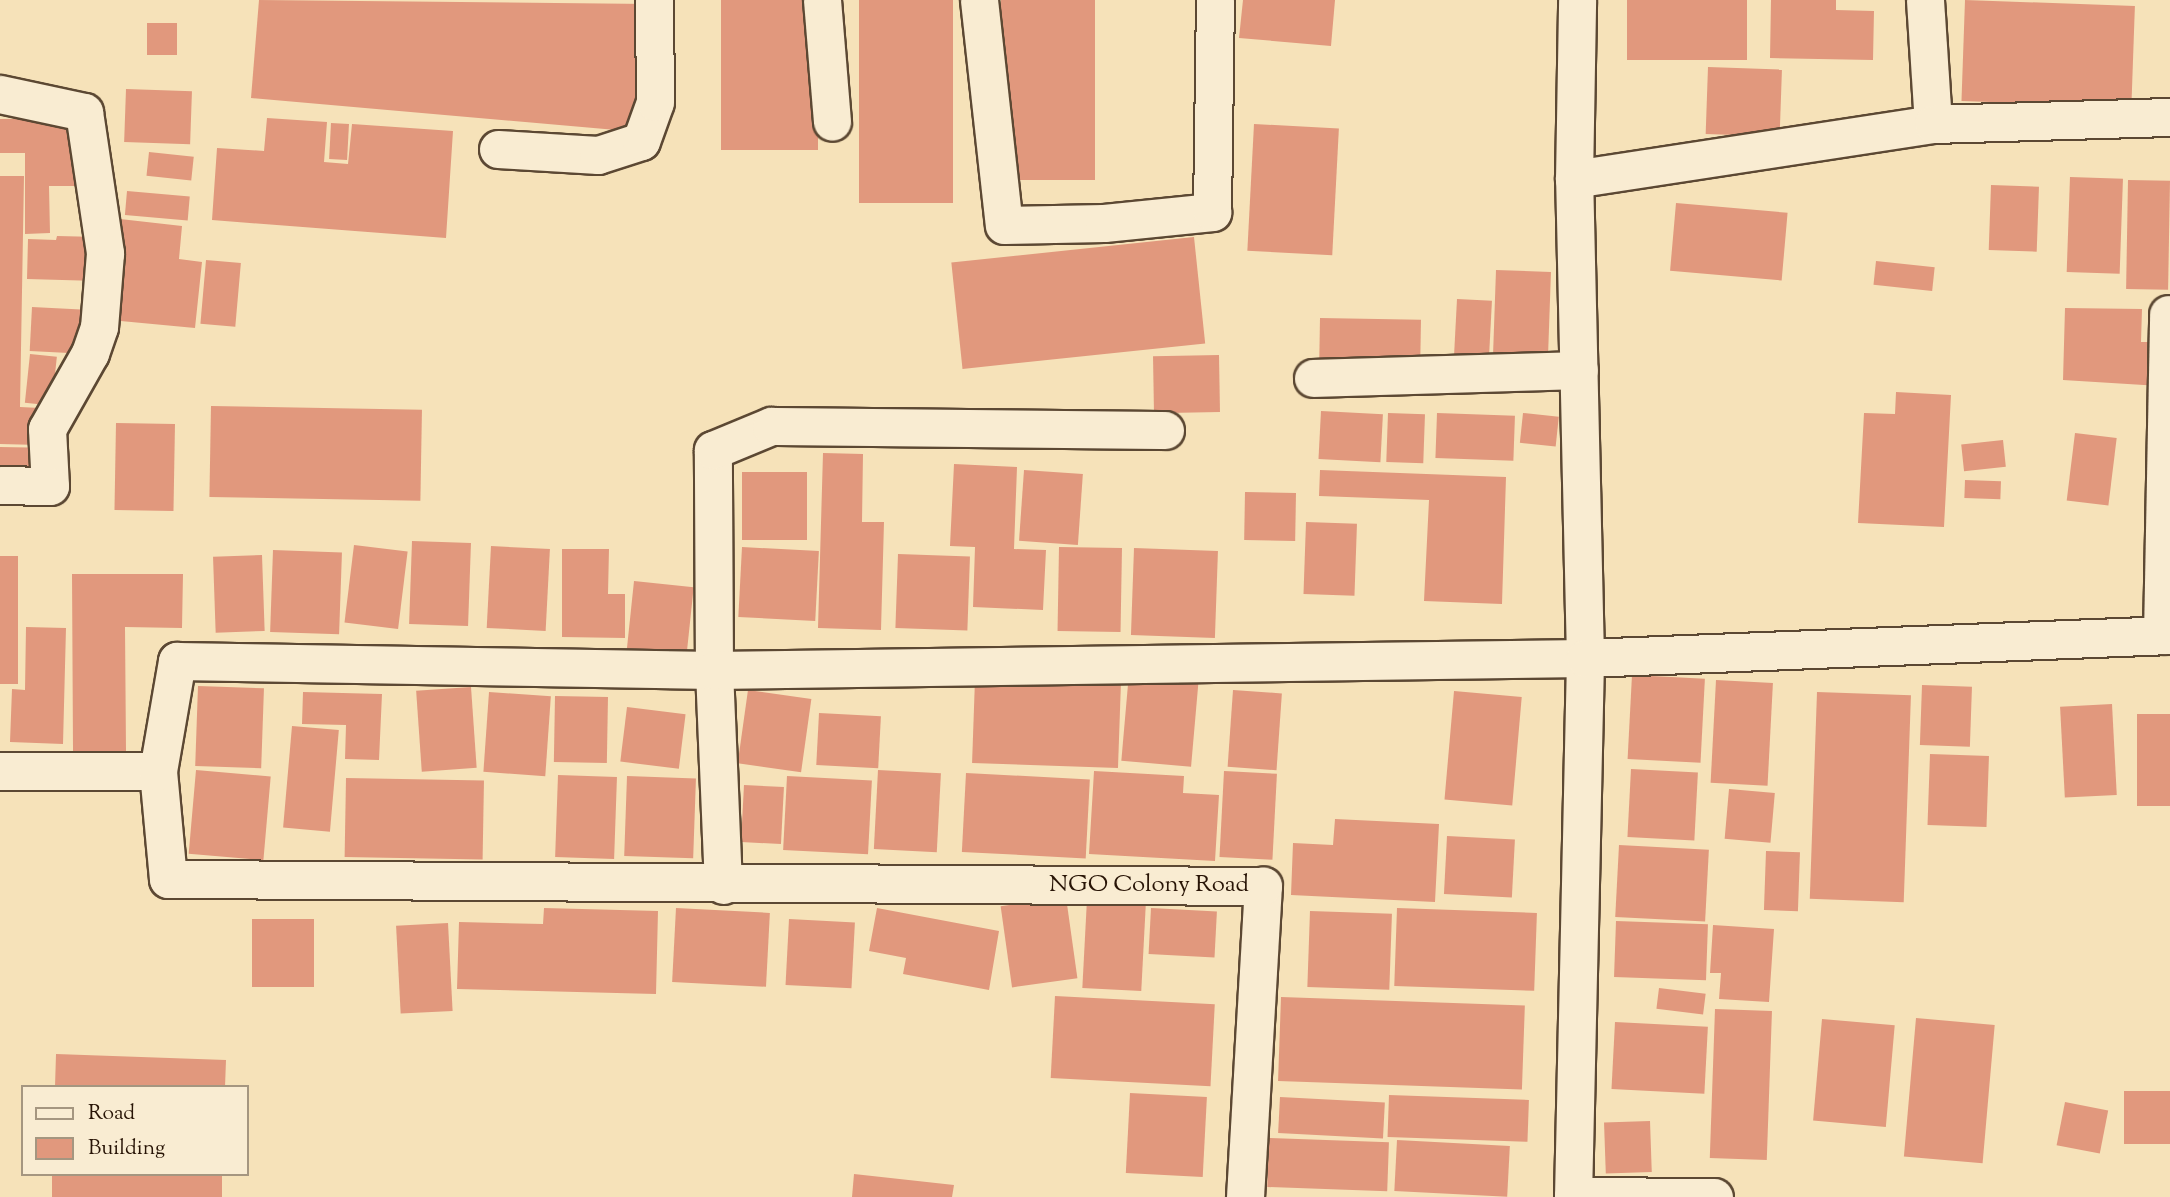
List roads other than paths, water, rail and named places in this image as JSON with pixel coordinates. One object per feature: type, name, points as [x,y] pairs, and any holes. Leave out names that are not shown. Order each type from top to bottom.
[{"type":"street","points":[[498,149],[598,155],[642,141],[655,102],[654,0]]},
{"type":"street","points":[[821,0],[832,122]]},
{"type":"street","points":[[979,0],[1003,225],[1212,212],[1215,0]]},
{"type":"street","points":[[1577,0],[1574,179],[1585,658],[1573,1196],[1714,1197]]},
{"type":"street","points":[[1925,0],[1933,124]]},
{"type":"street","points":[[0,94],[84,112],[105,253],[97,295],[99,327],[90,353],[47,429],[50,486],[0,485]]},
{"type":"street","points":[[1574,179],[1933,124],[2170,117]]},
{"type":"street","points":[[1165,430],[771,426],[713,450],[714,670],[723,885],[168,880],[158,771],[177,661],[714,670],[1585,658],[2166,635],[2168,314]]},
{"type":"street","points":[[1313,378],[1579,370]]},
{"type":"street","points":[[0,771],[158,771]]},
{"type":"street","name":"NGO Colony Road","points":[[723,885],[1263,886],[1245,1197]]}]
